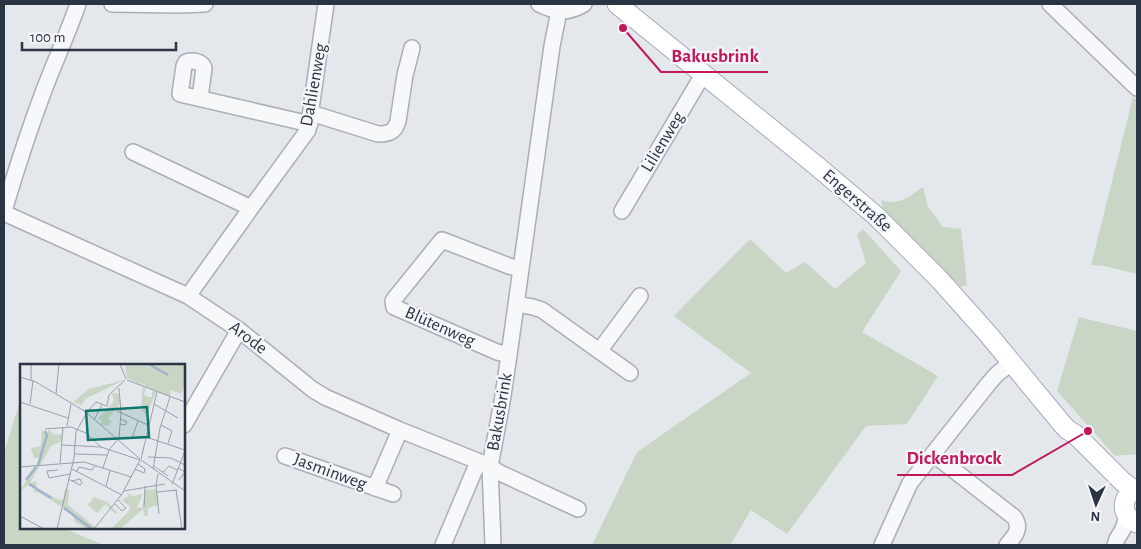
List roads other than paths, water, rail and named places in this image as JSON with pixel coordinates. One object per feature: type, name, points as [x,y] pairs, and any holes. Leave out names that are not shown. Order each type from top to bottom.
[{"type":"main road","name":"Engerstraße","points":[[616,4],[825,172],[876,216],[939,278],[1068,430],[1076,434],[1123,482],[1133,508]]},
{"type":"street","points":[[4,212],[44,88],[78,4]]},
{"type":"street","points":[[112,4],[205,4]]},
{"type":"street","name":"Dahlienweg","points":[[188,296],[308,130],[326,4]]},
{"type":"street","points":[[539,4],[559,11],[568,11],[584,4]]},
{"type":"street","points":[[1050,4],[1137,88]]},
{"type":"street","name":"Bakusbrink","points":[[493,545],[484,464],[502,402],[552,46],[559,11]]},
{"type":"street","points":[[200,98],[311,118],[378,134],[387,134],[393,131],[398,121],[405,75],[412,48]]},
{"type":"street","name":"Lilienweg","points":[[622,211],[704,75]]},
{"type":"street","points":[[133,152],[251,208]]},
{"type":"street","name":"Arode","points":[[4,212],[188,296],[239,330],[312,389],[326,397],[484,464],[578,509]]},
{"type":"street","name":"Blütenweg","points":[[509,355],[497,352],[394,307],[393,301],[442,240],[521,269]]},
{"type":"street","points":[[600,350],[640,296]]},
{"type":"street","points":[[517,304],[542,310],[630,373]]},
{"type":"street","points":[[185,423],[239,330]]},
{"type":"street","points":[[882,545],[910,483],[989,383],[1011,363]]},
{"type":"street","name":"Jasminweg","points":[[375,488],[400,430]]},
{"type":"street","points":[[933,454],[1014,517],[1017,521],[1017,533],[1007,545]]},
{"type":"street","name":"Jasminweg","points":[[285,456],[393,494]]},
{"type":"street","points":[[443,545],[484,464]]},
{"type":"street","points":[[1115,545],[1133,508]]},
{"type":"street","points":[[1122,545],[1133,508]]},
{"type":"place","name":"Bakusbrink","points":[[623,28]]},
{"type":"place","name":"Dickenbrock","points":[[1088,431]]}]
